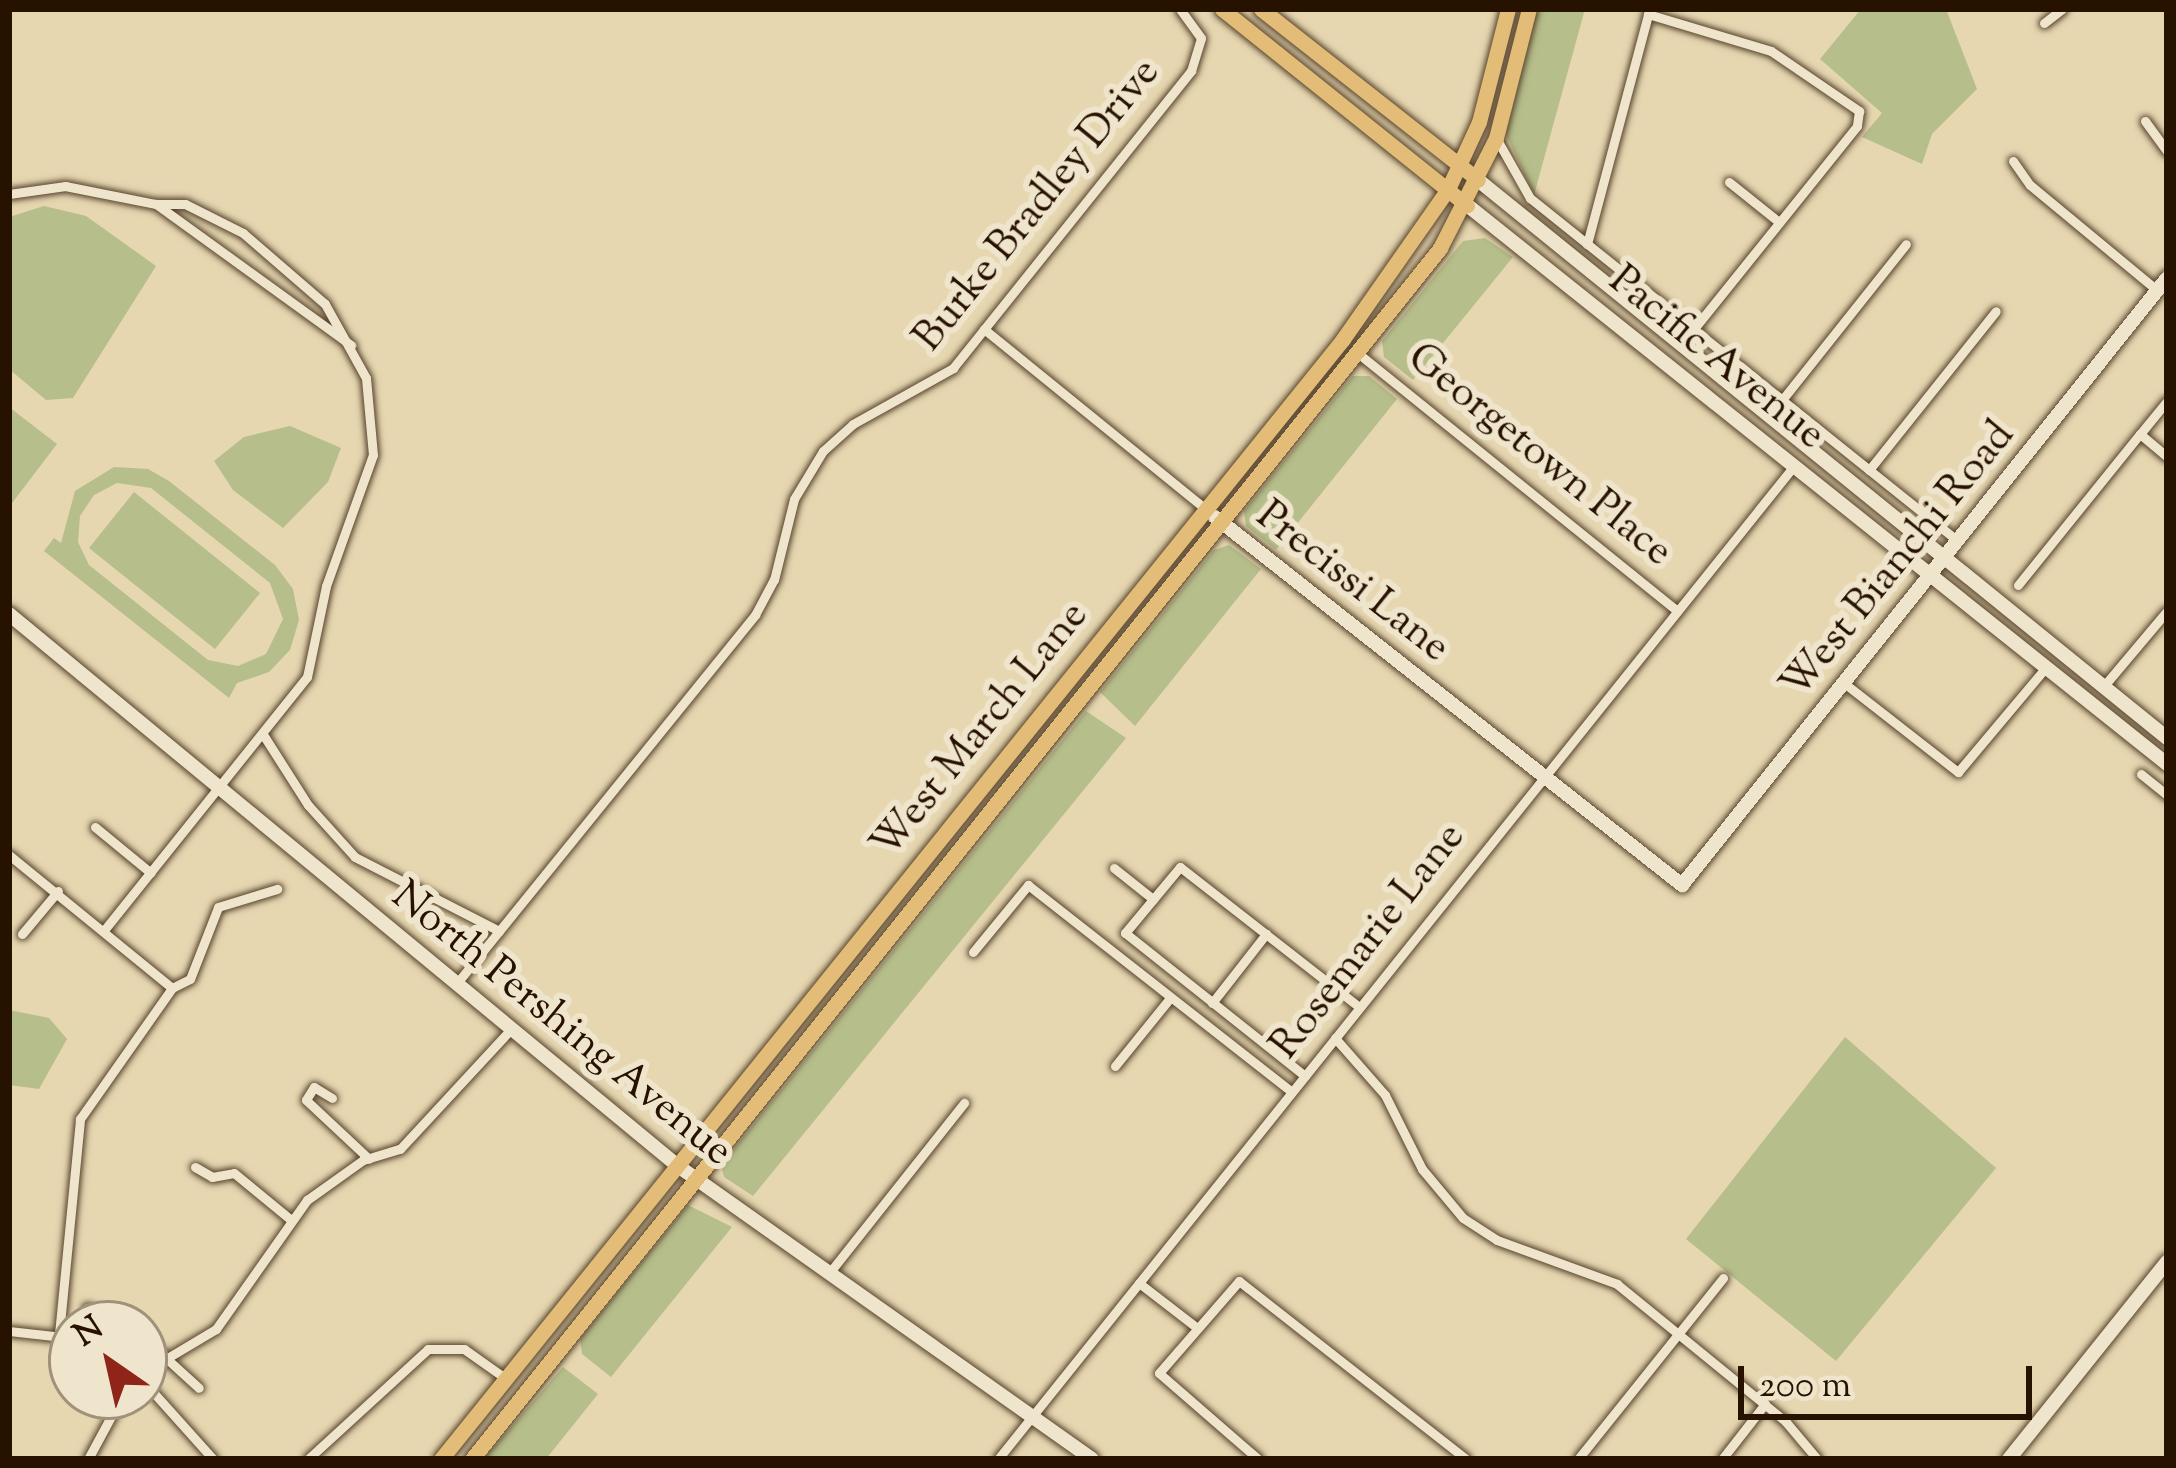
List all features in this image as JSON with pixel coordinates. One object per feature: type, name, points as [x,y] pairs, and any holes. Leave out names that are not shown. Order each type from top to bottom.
[{"type":"main road","name":"Pacific Avenue","points":[[1222,9],[2167,764]]},
{"type":"main road","points":[[1261,9],[2167,738]]},
{"type":"main road","name":"West March Lane","points":[[441,1459],[1207,510],[1448,189],[1508,9]]},
{"type":"main road","name":"West March Lane","points":[[472,1459],[1359,354],[1467,205],[1496,138],[1529,9]]},
{"type":"main road","name":"West Bianchi Road","points":[[1682,885],[2162,284]]},
{"type":"main road","points":[[1793,467],[1804,464],[1844,480]]},
{"type":"main road","name":"Precissi Lane","points":[[1207,510],[1682,885]]},
{"type":"main road","name":"North Pershing Avenue","points":[[9,614],[697,1181],[1035,1413],[1092,1459]]},
{"type":"main road","points":[[2046,667],[2085,690],[2103,687]]},
{"type":"main road","points":[[2009,1459],[2167,1262]]},
{"type":"street","name":"Burke Bradley Drive","points":[[457,983],[754,615],[774,580],[794,499],[823,451],[853,424],[939,380],[1191,71],[1201,38],[1180,9]]},
{"type":"street","points":[[2044,23],[2062,9]]},
{"type":"street","points":[[1587,244],[1648,12],[1771,51],[1859,111],[1857,126],[1694,329]]},
{"type":"street","points":[[2145,121],[2167,151]]},
{"type":"street","name":"Pacific Avenue","points":[[1496,138],[1530,198],[1958,541]]},
{"type":"street","points":[[2013,161],[2030,185],[2162,284]]},
{"type":"street","points":[[1729,182],[1779,222]]},
{"type":"street","points":[[9,194],[65,186],[156,204],[185,204],[243,233],[326,304],[351,345],[372,408],[371,471],[326,586],[311,668],[264,736],[105,929]]},
{"type":"street","points":[[156,204],[351,345]]},
{"type":"street","points":[[1782,400],[1906,244]]},
{"type":"street","points":[[1869,470],[1996,311]]},
{"type":"street","name":"Precissi Lane","points":[[984,329],[1207,510]]},
{"type":"street","name":"Georgetown Place","points":[[1359,354],[1677,611]]},
{"type":"street","points":[[2018,585],[2167,401]]},
{"type":"street","points":[[2140,434],[2167,457]]},
{"type":"street","name":"Rosemarie Lane","points":[[998,1459],[1793,467]]},
{"type":"street","points":[[2103,687],[2167,611]]},
{"type":"street","points":[[1844,683],[1946,767],[1966,768],[2046,667]]},
{"type":"street","points":[[264,736],[327,830],[355,856],[500,932]]},
{"type":"street","points":[[2141,775],[2167,795]]},
{"type":"street","points":[[95,827],[151,873]]},
{"type":"street","points":[[9,854],[172,988]]},
{"type":"street","points":[[1305,1076],[1125,933],[1180,867],[1358,1007]]},
{"type":"street","points":[[1114,868],[1153,899]]},
{"type":"street","points":[[973,952],[1028,885],[1292,1092]]},
{"type":"street","points":[[61,1300],[80,1119],[172,988],[190,980],[218,907],[277,889]]},
{"type":"street","points":[[22,934],[58,891]]},
{"type":"street","points":[[1212,1003],[1266,934]]},
{"type":"street","points":[[1115,1066],[1170,998]]},
{"type":"street","points":[[168,1359],[230,1315],[290,1219],[319,1188],[369,1159],[400,1149],[511,1029]]},
{"type":"street","points":[[1335,1038],[1385,1095],[1429,1179],[1462,1218],[1497,1240],[1604,1277],[1681,1332],[1765,1404],[1817,1459]]},
{"type":"street","points":[[332,1098],[314,1087],[306,1100],[369,1159]]},
{"type":"street","points":[[830,1272],[964,1103]]},
{"type":"street","points":[[195,1167],[212,1177],[234,1173],[290,1219]]},
{"type":"street","points":[[1578,1459],[1724,1278]]},
{"type":"street","points":[[1258,1459],[1161,1382],[1159,1373],[1196,1327],[1242,1282],[1466,1459]]},
{"type":"street","points":[[1139,1283],[1196,1327]]},
{"type":"street","points":[[9,1331],[48,1333]]},
{"type":"street","points":[[308,1459],[366,1413],[421,1352],[464,1349],[505,1378]]},
{"type":"street","points":[[168,1363],[199,1388]]},
{"type":"street","points":[[1722,1459],[1765,1404]]},
{"type":"street","points":[[168,1409],[213,1459]]},
{"type":"street","points":[[88,1459],[109,1420]]},
{"type":"green space","points":[[1537,9],[1585,9],[1534,195],[1506,134]]},
{"type":"green space","points":[[1861,9],[1946,9],[1977,89],[1932,134],[1922,164],[1862,137],[1882,113],[1820,59]]},
{"type":"green space","points":[[44,206],[86,216],[156,266],[73,398],[46,400],[9,369],[9,217]]},
{"type":"green space","points":[[1485,238],[1513,257],[1413,380],[1384,357],[1382,341],[1463,241]]},
{"type":"green space","points":[[1353,376],[1369,376],[1397,399],[1276,550],[1246,526],[1244,511]]},
{"type":"green space","points":[[9,407],[57,444],[9,507]]},
{"type":"green space","points":[[290,426],[341,448],[328,482],[283,528],[233,490],[214,461],[244,437]]},
{"type":"green space","points":[[114,467],[148,469],[169,481],[275,565],[293,589],[299,620],[290,650],[269,672],[237,683],[229,698],[44,551],[54,538],[61,543],[75,491]],"holes":[[[117,483],[151,488],[270,583],[283,619],[266,654],[238,666],[208,660],[89,565],[78,542],[80,516],[94,495]]]},
{"type":"green space","points":[[134,492],[260,593],[215,649],[89,548]]},
{"type":"green space","points":[[1229,545],[1261,569],[1135,726],[1100,692],[1214,550]]},
{"type":"green space","points":[[1086,711],[1126,738],[753,1196],[724,1177],[721,1165]]},
{"type":"green space","points":[[9,1010],[49,1018],[67,1039],[39,1089],[9,1085]]},
{"type":"green space","points":[[1845,1037],[1996,1168],[1836,1361],[1686,1239]]},
{"type":"green space","points":[[688,1205],[732,1227],[611,1377],[582,1354],[580,1339]]},
{"type":"green space","points":[[563,1367],[598,1394],[546,1459],[484,1459]]}]
